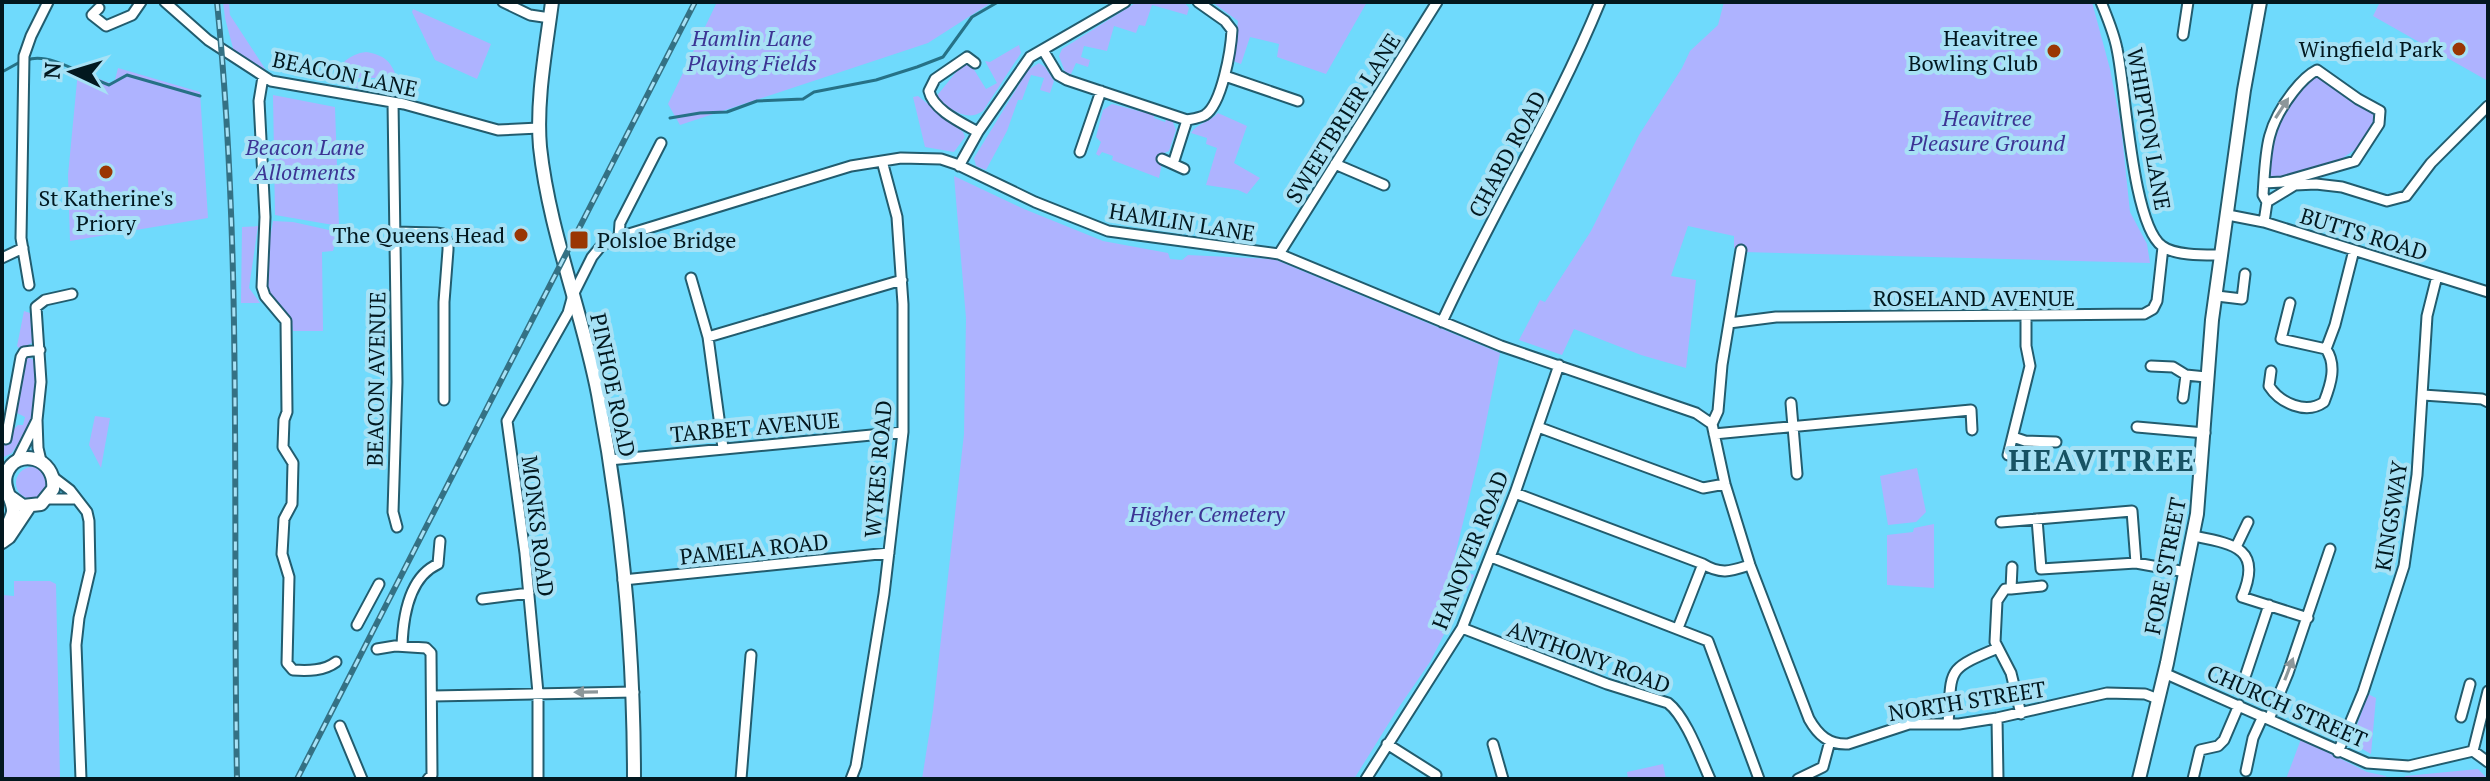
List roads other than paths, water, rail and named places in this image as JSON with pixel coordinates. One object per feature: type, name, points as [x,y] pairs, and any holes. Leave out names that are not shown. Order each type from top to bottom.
[{"type":"main road","name":"PINHOE ROAD","points":[[552,2],[539,128],[557,239],[587,345],[609,460],[634,692],[634,779]]},
{"type":"main road","name":"FORE STREET","points":[[2139,779],[2193,536],[2205,433],[2206,377],[2242,105],[2260,2]]},
{"type":"main road","points":[[24,458],[41,461],[53,477],[53,489],[47,499],[29,507],[9,537],[2,542],[13,511],[5,488],[6,474],[11,464],[24,458]]},
{"type":"main road","points":[[5,488],[18,504],[29,507]]},
{"type":"street","points":[[29,285],[23,248],[24,62],[26,46],[48,2]]},
{"type":"street","points":[[99,8],[92,15],[106,26],[132,15],[141,2]]},
{"type":"street","name":"BEACON LANE","points":[[165,2],[208,40],[263,77],[295,86],[393,102],[498,130],[539,128]]},
{"type":"street","points":[[503,2],[530,15],[550,18]]},
{"type":"street","points":[[959,166],[978,132],[1030,57],[1125,2]]},
{"type":"street","points":[[1043,50],[1058,75],[1187,120],[1206,115],[1225,76],[1232,30],[1225,21],[1198,2]]},
{"type":"street","name":"SWEETBRIER LANE","points":[[1279,254],[1437,2]]},
{"type":"street","name":"CHARD ROAD","points":[[1442,322],[1574,65],[1600,2]]},
{"type":"street","name":"WHIPTON LANE","points":[[2101,2],[2117,46],[2138,197],[2144,217],[2163,247]]},
{"type":"street","points":[[2183,35],[2188,2]]},
{"type":"street","points":[[975,63],[967,57],[935,79],[929,91],[931,99],[939,107],[978,132]]},
{"type":"street","points":[[2264,183],[2282,182],[2355,161],[2379,124],[2380,111],[2321,72],[2313,72],[2301,82],[2280,109],[2270,129],[2264,183],[2263,195],[2267,202],[2264,222]]},
{"type":"street","points":[[1225,76],[1298,101]]},
{"type":"street","points":[[263,77],[259,101],[265,217],[262,287],[265,296],[286,321],[287,412],[283,447],[293,463],[292,504],[284,519],[282,554],[289,577],[287,663],[293,670],[304,670],[326,668],[336,662]]},
{"type":"street","points":[[1080,152],[1101,91]]},
{"type":"street","name":"BEACON AVENUE","points":[[393,102],[397,382],[393,512],[397,527]]},
{"type":"street","points":[[2267,202],[2295,185],[2316,184],[2342,187],[2387,201],[2406,196],[2431,163],[2488,106]]},
{"type":"street","points":[[1173,164],[1187,120]]},
{"type":"street","points":[[619,237],[620,223],[661,143]]},
{"type":"street","name":"HAMLIN LANE","points":[[573,295],[592,257],[601,246],[619,237],[851,166],[922,157],[941,159],[1108,231],[1279,254],[1501,346],[1696,413],[1713,429]]},
{"type":"street","points":[[1162,159],[1184,169]]},
{"type":"street","name":"WYKES ROAD","points":[[851,779],[856,766],[889,553],[903,432],[902,280],[897,217],[882,161]]},
{"type":"street","points":[[1335,164],[1384,185]]},
{"type":"street","name":"BUTTS ROAD","points":[[2228,215],[2264,222],[2488,292]]},
{"type":"street","points":[[395,232],[443,234],[448,244],[444,302],[444,400]]},
{"type":"street","points":[[2163,247],[2222,255]]},
{"type":"street","name":"ROSELAND AVENUE","points":[[1729,323],[1776,317],[2149,313],[2157,301],[2163,247]]},
{"type":"street","points":[[2,258],[23,248]]},
{"type":"street","points":[[1741,250],[1713,429],[1725,484],[1750,565],[1809,719],[1820,735],[1830,741],[1823,767],[1827,779]]},
{"type":"street","points":[[2326,349],[2354,250]]},
{"type":"street","points":[[2217,296],[2242,299],[2245,274]]},
{"type":"street","name":"KINGSWAY","points":[[2338,752],[2363,692],[2404,566],[2413,517],[2427,316],[2437,276]]},
{"type":"street","points":[[691,278],[708,337],[723,448]]},
{"type":"street","points":[[708,337],[902,280]]},
{"type":"street","points":[[41,461],[37,420],[40,350],[35,312],[37,305],[45,300],[72,294]]},
{"type":"street","name":"MONKS ROAD","points":[[538,779],[538,693],[507,421],[568,313],[573,295]]},
{"type":"street","points":[[2271,371],[2269,386],[2276,396],[2287,403],[2310,407],[2324,402],[2332,359],[2326,349],[2281,339],[2290,303]]},
{"type":"street","points":[[2008,455],[2030,366],[2026,316]]},
{"type":"street","points":[[6,439],[14,420],[21,357],[24,352],[40,350]]},
{"type":"street","name":"HANOVER ROAD","points":[[1366,779],[1462,628],[1515,493],[1559,365]]},
{"type":"street","points":[[2151,366],[2173,367],[2186,375],[2206,377]]},
{"type":"street","points":[[2183,398],[2186,375]]},
{"type":"street","points":[[2423,395],[2488,402]]},
{"type":"street","points":[[1791,403],[1797,474]]},
{"type":"street","points":[[1713,429],[1793,427],[1971,410],[1972,430]]},
{"type":"street","points":[[11,464],[37,420]]},
{"type":"street","points":[[1538,427],[1703,488],[1725,484]]},
{"type":"street","points":[[2137,427],[2205,433]]},
{"type":"street","name":"TARBET AVENUE","points":[[609,460],[903,432]]},
{"type":"street","points":[[2013,437],[2025,441],[2056,442]]},
{"type":"street","points":[[53,477],[77,499],[87,512],[89,521],[91,556],[76,645],[81,779]]},
{"type":"street","points":[[1515,493],[1721,572],[1750,565]]},
{"type":"street","points":[[47,499],[77,499]]},
{"type":"street","points":[[2001,522],[2132,511],[2136,563]]},
{"type":"street","points":[[2037,519],[2041,569],[2136,563],[2186,572]]},
{"type":"street","points":[[2236,547],[2248,522]]},
{"type":"street","points":[[2193,536],[2236,547],[2243,552],[2250,576],[2242,597],[2308,618]]},
{"type":"street","points":[[402,646],[408,604],[423,573],[438,564],[440,541]]},
{"type":"street","points":[[2246,771],[2253,738],[2288,673],[2330,549]]},
{"type":"street","name":"PAMELA ROAD","points":[[623,580],[889,553]]},
{"type":"street","points":[[1491,557],[1708,641],[1759,779]]},
{"type":"street","points":[[1678,628],[1703,564]]},
{"type":"street","points":[[2011,589],[2012,567]]},
{"type":"street","points":[[357,625],[379,584]]},
{"type":"street","points":[[2021,714],[2011,673],[1995,642],[1997,601],[2005,589],[2042,586]]},
{"type":"street","points":[[482,599],[529,593]]},
{"type":"street","points":[[2246,674],[2271,606]]},
{"type":"street","name":"ANTHONY ROAD","points":[[1462,628],[1607,684],[1668,703],[1674,707],[1710,779]]},
{"type":"street","points":[[377,649],[402,646],[430,650],[433,658],[432,775],[428,779]]},
{"type":"street","points":[[1948,724],[1951,679],[1956,669],[1998,648]]},
{"type":"street","points":[[741,779],[751,655]]},
{"type":"street","name":"CHURCH STREET","points":[[2164,673],[2367,763],[2409,766],[2473,751]]},
{"type":"street","points":[[2461,717],[2470,684]]},
{"type":"street","points":[[2488,691],[2473,751],[2488,762]]},
{"type":"street","points":[[433,696],[634,692]]},
{"type":"street","name":"NORTH STREET","points":[[1830,741],[1848,744],[1909,724],[1948,724],[1997,718],[2107,693],[2145,694],[2158,699]]},
{"type":"street","points":[[2465,701],[2484,706]]},
{"type":"street","points":[[2193,779],[2200,750],[2218,746],[2224,740],[2236,703]]},
{"type":"street","points":[[1997,718],[1998,779]]},
{"type":"street","points":[[340,726],[362,779]]},
{"type":"street","points":[[1387,744],[1436,775]]},
{"type":"street","points":[[1493,744],[1503,779]]},
{"type":"street","points":[[1798,779],[1823,767]]},
{"type":"waterway","points":[[670,118],[727,112],[757,101],[803,99],[814,92],[876,80],[917,67],[943,57],[972,17],[998,2]]},
{"type":"waterway","points":[[27,60],[36,58],[57,62],[109,85],[127,75],[200,96]]},
{"type":"waterway","points":[[2,72],[20,62]]},
{"type":"railway","points":[[217,2],[225,99],[233,293],[237,779]]},
{"type":"railway","points":[[297,779],[695,2]]},
{"type":"place","name":"Wingfield Park","points":[[2459,49]]},
{"type":"place","name":"Heavitree Bowling Club","points":[[2054,51]]},
{"type":"place","name":"St Katherine's Priory","points":[[106,172]]},
{"type":"place","name":"The Queens Head","points":[[521,235]]},
{"type":"place","name":"Polsloe Bridge","points":[[579,240]]},
{"type":"district","name":"HEAVITREE","points":[[2102,461]]},
{"type":"park label","name":"Hamlin Lane Playing Fields","points":[[752,50]]},
{"type":"park label","name":"Heavitree Pleasure Ground","points":[[1987,130]]},
{"type":"park label","name":"Beacon Lane Allotments","points":[[305,160]]},
{"type":"park label","name":"Higher Cemetery","points":[[1207,514]]}]
